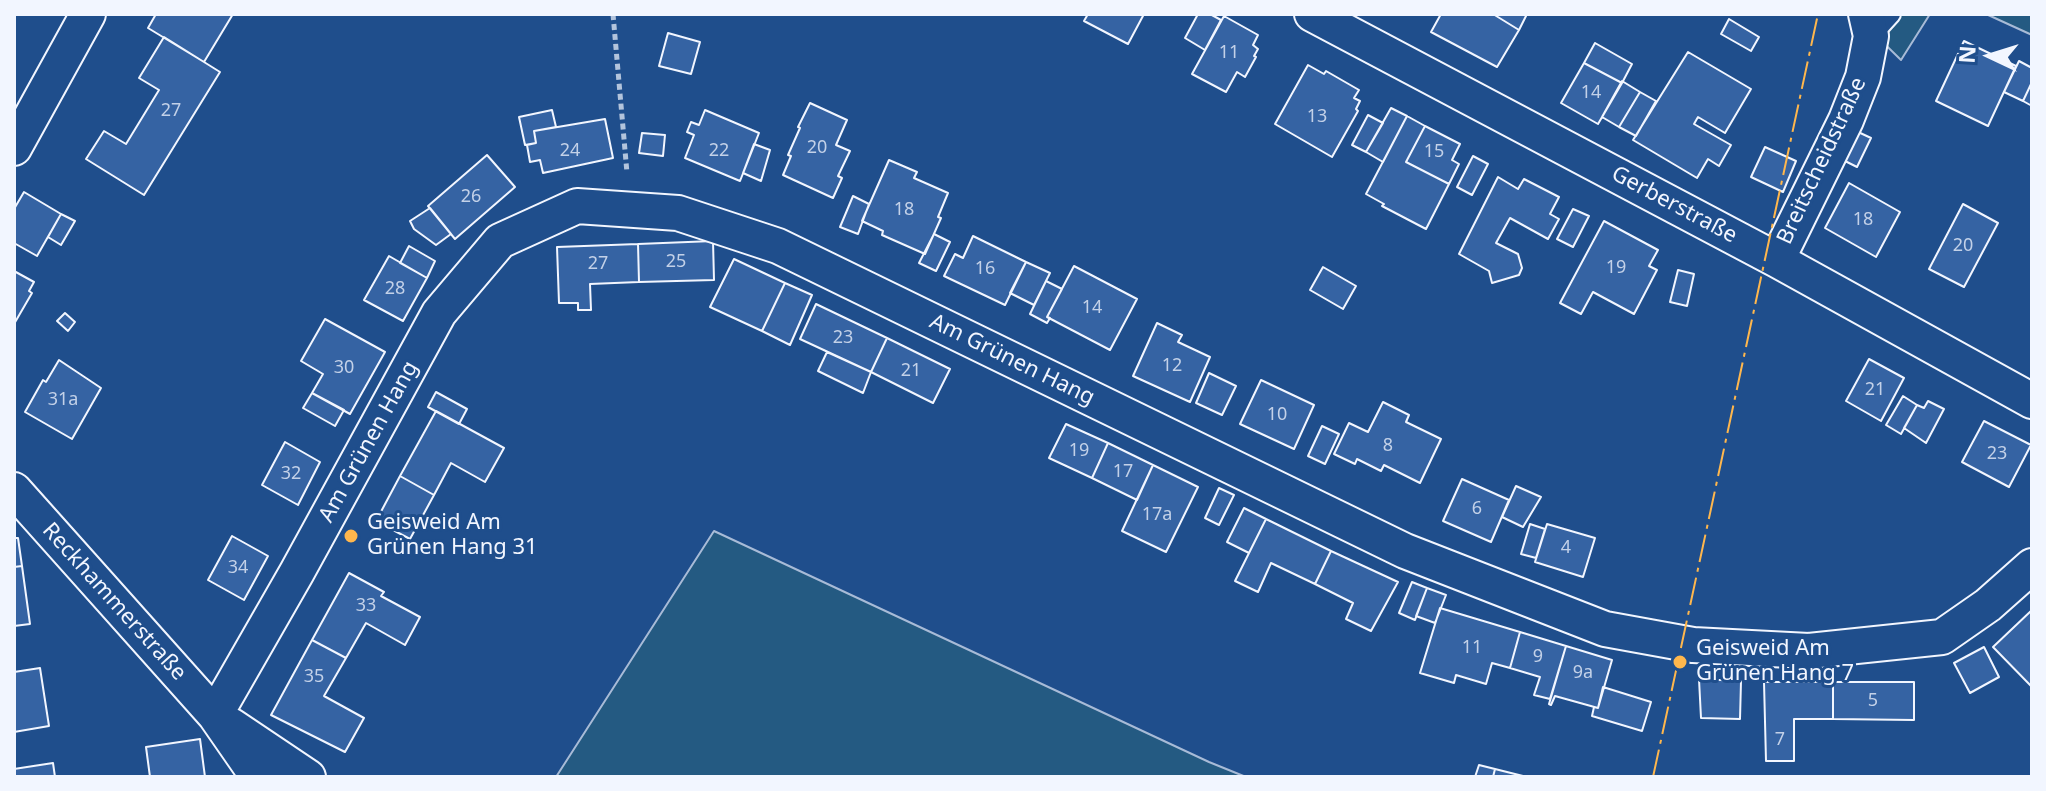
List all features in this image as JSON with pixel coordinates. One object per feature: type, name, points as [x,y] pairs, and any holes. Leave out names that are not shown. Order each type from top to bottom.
[{"type":"street","points":[[14,148],[88,14]]},
{"type":"street","name":"Gerberstraße","points":[[1312,14],[1777,260],[2032,401]]},
{"type":"street","name":"Breitscheidstraße","points":[[1777,260],[1846,120],[1863,77],[1876,21]]},
{"type":"street","name":"Am Grünen Hang","points":[[215,715],[439,313],[500,241],[577,206],[678,213],[778,246],[1405,551],[1605,629],[1693,645],[1809,651],[1942,637],[1988,605],[2032,566]]},
{"type":"street","name":"Reckhammerstraße","points":[[14,490],[215,715]]},
{"type":"street","points":[[215,715],[258,777]]},
{"type":"street","points":[[215,715],[308,777]]},
{"type":"path","points":[[613,14],[630,210]]},
{"type":"shaded area","points":[[1854,14],[1930,14],[1901,60]]},
{"type":"shaded area","points":[[1986,14],[2032,14],[2032,35]]},
{"type":"shaded area","points":[[714,531],[1209,762],[1246,777],[556,777]]},
{"type":"building","points":[[156,14],[233,14],[204,62],[148,28]]},
{"type":"building","points":[[1088,14],[1144,14],[1128,44],[1084,21]]},
{"type":"building","points":[[1198,14],[1210,14],[1221,20],[1205,50],[1185,38]]},
{"type":"building","points":[[1441,14],[1493,14],[1519,30],[1497,67],[1431,32]]},
{"type":"building","points":[[1493,14],[1527,14],[1519,30]]},
{"type":"building","points":[[1224,16],[1258,35],[1253,45],[1258,49],[1256,57],[1245,77],[1237,72],[1226,92],[1192,74]]},
{"type":"building","points":[[1729,19],[1759,37],[1751,51],[1721,34]]},
{"type":"building","points":[[668,33],[700,42],[691,74],[659,66]]},
{"type":"building","points":[[164,37],[220,72],[144,195],[86,159],[104,131],[126,144],[159,90],[139,78]]},
{"type":"building","points":[[1964,41],[2016,66],[1988,126],[1936,101]]},
{"type":"building","points":[[1595,43],[1632,64],[1622,83],[1584,63]]},
{"type":"building","points":[[1688,52],[1751,89],[1725,133],[1698,117],[1694,124],[1731,145],[1719,166],[1708,159],[1697,178],[1633,140]]},
{"type":"building","points":[[2019,61],[2032,68],[2032,82],[2023,101],[2004,92]]},
{"type":"building","points":[[1584,63],[1622,83],[1598,124],[1561,103]]},
{"type":"building","points":[[1308,65],[1324,74],[1326,71],[1359,90],[1354,98],[1360,101],[1358,111],[1332,157],[1275,124]]},
{"type":"building","points":[[1622,81],[1640,92],[1619,127],[1602,117]]},
{"type":"building","points":[[2032,82],[2032,106],[2023,101]]},
{"type":"building","points":[[1640,92],[1656,101],[1636,136],[1619,127]]},
{"type":"building","points":[[810,103],[847,120],[836,145],[850,151],[838,176],[842,178],[833,198],[783,175],[798,127]]},
{"type":"building","points":[[1391,108],[1407,116],[1383,162],[1366,152]]},
{"type":"building","points":[[552,110],[556,127],[534,131],[536,143],[525,145],[519,117]]},
{"type":"building","points":[[705,110],[759,133],[740,181],[685,158],[694,135],[687,132],[691,122],[699,125]]},
{"type":"building","points":[[1368,115],[1383,123],[1366,152],[1352,145]]},
{"type":"building","points":[[1407,116],[1425,126],[1406,162],[1449,184],[1426,229],[1366,194]]},
{"type":"building","points":[[605,119],[613,158],[543,173],[540,160],[530,162],[527,145],[536,143],[534,131]]},
{"type":"building","points":[[1425,126],[1460,144],[1452,160],[1459,164],[1449,184],[1406,162]]},
{"type":"building","points":[[1856,131],[1871,138],[1857,167],[1843,160]]},
{"type":"building","points":[[642,133],[665,135],[663,156],[639,153]]},
{"type":"building","points":[[754,144],[770,150],[761,181],[743,173]]},
{"type":"building","points":[[1765,147],[1796,161],[1783,192],[1751,177]]},
{"type":"building","points":[[487,155],[515,187],[455,239],[428,206]]},
{"type":"building","points":[[1473,156],[1488,164],[1472,195],[1457,187]]},
{"type":"building","points":[[889,160],[917,172],[914,178],[948,193],[925,254],[882,235],[883,231],[862,221]]},
{"type":"building","points":[[1498,177],[1518,189],[1524,179],[1559,197],[1550,214],[1559,219],[1548,239],[1510,218],[1496,243],[1518,254],[1522,268],[1519,275],[1492,283],[1489,271],[1459,254]]},
{"type":"building","points":[[1849,183],[1900,212],[1876,257],[1825,228]]},
{"type":"building","points":[[24,192],[61,214],[37,256],[14,243],[14,209]]},
{"type":"building","points":[[853,196],[869,204],[858,234],[840,227]]},
{"type":"building","points":[[1963,204],[1998,223],[1964,287],[1929,269]]},
{"type":"building","points":[[430,208],[451,234],[436,245],[414,229],[410,221]]},
{"type":"building","points":[[1573,209],[1589,216],[1573,247],[1557,239]]},
{"type":"building","points":[[61,214],[75,221],[61,245],[48,237]]},
{"type":"building","points":[[1604,221],[1658,250],[1649,266],[1657,270],[1634,314],[1593,292],[1581,314],[1560,303]]},
{"type":"building","points":[[934,234],[950,242],[936,271],[919,263]]},
{"type":"building","points":[[973,236],[1026,262],[1005,305],[944,276],[955,254],[963,258]]},
{"type":"building","points":[[713,241],[714,280],[639,282],[638,244]]},
{"type":"building","points":[[638,244],[639,282],[590,284],[591,310],[578,310],[578,303],[559,303],[557,247]]},
{"type":"building","points":[[409,246],[435,261],[427,278],[400,263]]},
{"type":"building","points":[[389,256],[427,278],[403,321],[364,300]]},
{"type":"building","points":[[734,259],[785,283],[762,331],[710,307]]},
{"type":"building","points":[[1026,262],[1050,273],[1034,305],[1010,293]]},
{"type":"building","points":[[1074,266],[1137,299],[1110,350],[1047,317]]},
{"type":"building","points":[[1323,267],[1356,286],[1343,309],[1310,290]]},
{"type":"building","points":[[1678,270],[1694,274],[1687,306],[1670,302]]},
{"type":"building","points":[[14,271],[34,282],[29,291],[32,293],[14,324]]},
{"type":"building","points":[[1046,281],[1062,289],[1047,317],[1050,318],[1047,323],[1030,314]]},
{"type":"building","points":[[785,283],[812,295],[790,345],[762,331]]},
{"type":"building","points":[[816,304],[887,338],[871,372],[800,339]]},
{"type":"building","points":[[65,313],[75,322],[68,331],[57,321]]},
{"type":"building","points":[[325,319],[385,352],[350,414],[312,393],[323,374],[301,361]]},
{"type":"building","points":[[1157,323],[1182,335],[1178,342],[1210,357],[1190,402],[1133,376]]},
{"type":"building","points":[[887,338],[950,369],[933,403],[871,372]]},
{"type":"building","points":[[827,352],[871,372],[863,393],[818,371]]},
{"type":"building","points":[[1869,359],[1904,378],[1881,421],[1846,401]]},
{"type":"building","points":[[59,360],[101,388],[72,439],[25,412],[43,380],[46,382]]},
{"type":"building","points":[[1209,373],[1236,386],[1222,415],[1196,403]]},
{"type":"building","points":[[1261,380],[1314,405],[1294,449],[1240,424]]},
{"type":"building","points":[[436,392],[467,409],[459,424],[428,407]]},
{"type":"building","points":[[312,393],[344,410],[335,426],[303,408]]},
{"type":"building","points":[[1903,396],[1917,405],[1901,434],[1886,425]]},
{"type":"building","points":[[1928,401],[1944,409],[1926,443],[1904,428],[1917,405],[1924,408]]},
{"type":"building","points":[[1383,402],[1409,415],[1406,422],[1441,439],[1420,483],[1384,465],[1381,471],[1357,459],[1355,464],[1334,454],[1349,423],[1368,432]]},
{"type":"building","points":[[436,411],[504,448],[485,482],[451,463],[434,495],[400,476]]},
{"type":"building","points":[[1984,421],[2031,445],[2009,487],[1962,462]]},
{"type":"building","points":[[1066,424],[1108,443],[1092,478],[1049,458]]},
{"type":"building","points":[[1322,426],[1339,434],[1325,464],[1308,456]]},
{"type":"building","points":[[285,442],[320,462],[298,505],[262,485]]},
{"type":"building","points":[[1108,443],[1153,465],[1137,500],[1092,478]]},
{"type":"building","points":[[1153,465],[1198,487],[1166,552],[1122,531]]},
{"type":"building","points":[[400,476],[434,495],[410,539],[376,521]]},
{"type":"building","points":[[1462,479],[1509,500],[1491,542],[1443,521]]},
{"type":"building","points":[[1516,486],[1541,497],[1523,527],[1502,517]]},
{"type":"building","points":[[1219,488],[1234,495],[1219,525],[1205,518]]},
{"type":"building","points":[[1244,508],[1266,519],[1249,553],[1227,542]]},
{"type":"building","points":[[1266,519],[1331,551],[1315,584],[1271,563],[1258,592],[1235,581]]},
{"type":"building","points":[[1530,524],[1545,529],[1536,558],[1521,554]]},
{"type":"building","points":[[1547,524],[1595,538],[1583,577],[1535,562]]},
{"type":"building","points":[[232,536],[268,556],[244,600],[208,580]]},
{"type":"building","points":[[14,538],[18,538],[22,566],[14,567]]},
{"type":"building","points":[[1331,551],[1398,582],[1371,631],[1346,619],[1353,603],[1315,584]]},
{"type":"building","points":[[22,566],[30,624],[14,626],[14,567]]},
{"type":"building","points":[[349,573],[384,592],[381,596],[420,617],[405,645],[366,623],[346,658],[312,640]]},
{"type":"building","points":[[1412,582],[1427,588],[1415,620],[1399,613]]},
{"type":"building","points":[[1427,588],[1446,595],[1435,623],[1416,616]]},
{"type":"building","points":[[1440,608],[1520,632],[1510,668],[1492,663],[1486,684],[1456,675],[1454,683],[1420,673]]},
{"type":"building","points":[[2032,610],[2032,687],[1993,647]]},
{"type":"building","points":[[1520,632],[1566,646],[1550,699],[1534,695],[1540,677],[1510,668]]},
{"type":"building","points":[[312,640],[346,658],[324,696],[364,718],[345,752],[271,715]]},
{"type":"building","points":[[1566,646],[1612,660],[1598,708],[1555,696],[1549,704]]},
{"type":"building","points":[[1984,647],[1999,677],[1970,693],[1954,663]]},
{"type":"building","points":[[40,668],[49,726],[14,732],[14,672]]},
{"type":"building","points":[[1699,679],[1741,681],[1740,719],[1701,718]]},
{"type":"building","points":[[1764,682],[1833,682],[1833,719],[1794,719],[1794,761],[1766,761]]},
{"type":"building","points":[[1833,682],[1914,682],[1914,720],[1833,719]]},
{"type":"building","points":[[1603,687],[1651,702],[1642,731],[1592,716],[1594,707],[1598,708]]},
{"type":"building","points":[[200,739],[205,777],[150,777],[146,747]]},
{"type":"building","points":[[53,763],[55,777],[14,777],[14,769]]},
{"type":"building","points":[[1479,765],[1495,769],[1493,777],[1475,777]]},
{"type":"building","points":[[1495,769],[1523,776],[1523,777],[1493,777]]},
{"type":"power","points":[[1653,777],[1818,14]]},
{"type":"place","name":"Geisweid Am Grünen Hang 31","points":[[351,536]]},
{"type":"place","name":"Geisweid Am Grünen Hang 7","points":[[1680,662]]}]
